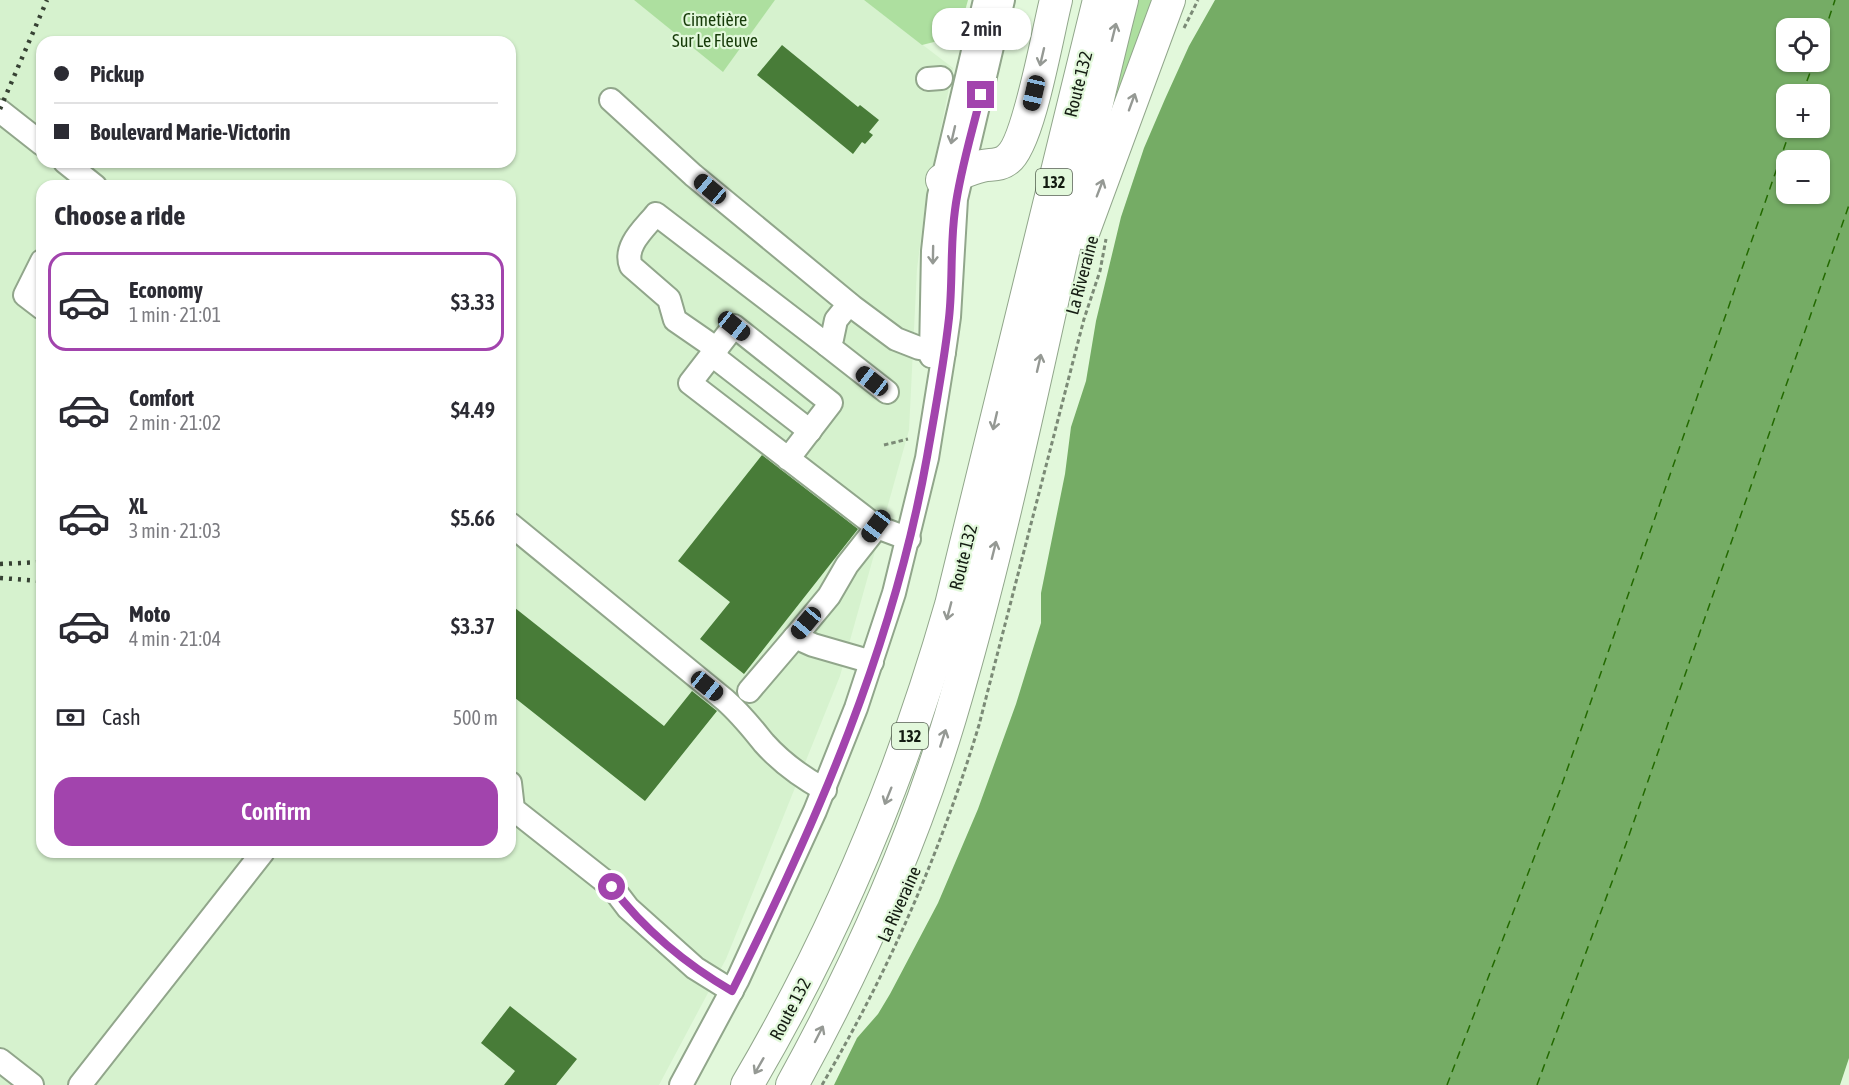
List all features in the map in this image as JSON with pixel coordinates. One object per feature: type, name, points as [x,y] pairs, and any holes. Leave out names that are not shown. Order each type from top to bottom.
[{"type":"highway","points":[[958,178],[1000,164],[1018,148],[1056,0]]},
{"type":"highway","points":[[1009,364],[1079,0]]},
{"type":"highway","name":"Route 132","points":[[747,1085],[789,1012],[833,924],[896,775],[951,605],[1099,0]]},
{"type":"highway","name":"Route 132","points":[[792,1085],[868,933],[937,758],[974,630],[1049,321],[1085,150],[1122,0]]},
{"type":"highway","points":[[1049,321],[1169,0]]},
{"type":"street","points":[[681,1085],[732,991],[825,790],[872,662],[909,539],[927,458],[938,351],[949,317],[958,178],[978,65],[985,0]]},
{"type":"street","points":[[978,65],[1003,0]]},
{"type":"street","points":[[958,178],[972,92]]},
{"type":"street","points":[[611,100],[693,175],[849,304],[896,339],[938,351]]},
{"type":"street","points":[[0,111],[36,139]]},
{"type":"street","points":[[71,168],[84,180]]},
{"type":"street","points":[[810,430],[675,320],[669,299],[631,266],[628,259],[631,247],[656,214],[887,392]]},
{"type":"street","points":[[36,273],[25,295],[36,303]]},
{"type":"street","points":[[827,345],[832,339],[836,320],[849,304]]},
{"type":"street","points":[[788,459],[831,403],[734,326],[690,383],[788,459],[876,526],[909,539]]},
{"type":"street","points":[[749,691],[829,596],[876,526]]},
{"type":"street","points":[[516,529],[725,700],[748,720],[765,744],[804,778],[825,790]]},
{"type":"street","points":[[795,637],[813,645],[872,662]]},
{"type":"street","points":[[516,811],[612,887],[628,908],[695,968],[732,991]]},
{"type":"street","points":[[80,1085],[258,858]]},
{"type":"street","points":[[0,1060],[32,1085]]},
{"type":"path","points":[[1184,29],[1198,0]]},
{"type":"path","name":"La Riveraine","points":[[822,1085],[873,992],[910,915],[946,827],[979,725],[1108,234]]},
{"type":"path","points":[[884,445],[908,439]]},
{"type":"shaded area","points":[[0,0],[634,0],[723,71],[775,0],[864,0],[953,68],[925,207],[917,269],[909,430],[840,676],[726,959],[659,1085],[0,1085]]},
{"type":"shaded area","points":[[1215,0],[1849,0],[1849,1058],[1840,1085],[834,1085],[857,1038],[878,1014],[890,994],[938,903],[978,809],[1016,704],[1041,623],[1041,593],[1065,474],[1071,427],[1086,381],[1096,321],[1121,217],[1144,148],[1189,46]]},
{"type":"green space","name":"Cimetière Sur Le Fleuve","points":[[634,0],[775,0],[723,72]]},
{"type":"green space","points":[[864,0],[968,0],[958,36],[922,45]]},
{"type":"green space","points":[[1137,0],[1155,0],[1104,135]]},
{"type":"building","points":[[782,45],[858,107],[860,105],[879,120],[869,132],[873,135],[865,144],[862,142],[853,154],[757,75]]},
{"type":"building","points":[[762,455],[858,529],[744,674],[700,639],[730,602],[678,561]]},
{"type":"building","points":[[516,609],[664,726],[692,691],[717,711],[645,801],[516,699]]},
{"type":"building","points":[[510,1006],[577,1059],[556,1085],[504,1085],[515,1071],[481,1043]]},
{"type":"ferry route","points":[[1829,18],[1835,0]]},
{"type":"ferry route","points":[[1806,84],[1810,72]]},
{"type":"ferry route","points":[[1447,1085],[1560,790],[1788,138]]},
{"type":"ferry route","points":[[1537,1085],[1626,844],[1849,205]]},
{"type":"railway","points":[[0,109],[47,0]]},
{"type":"railway","points":[[0,564],[36,562]]},
{"type":"railway","points":[[0,578],[36,581]]},
{"type":"route","points":[[612,887],[628,908],[650,929],[695,968],[732,991],[790,869],[836,761],[872,662],[902,567],[927,458],[949,317],[956,199],[981,95]]}]
